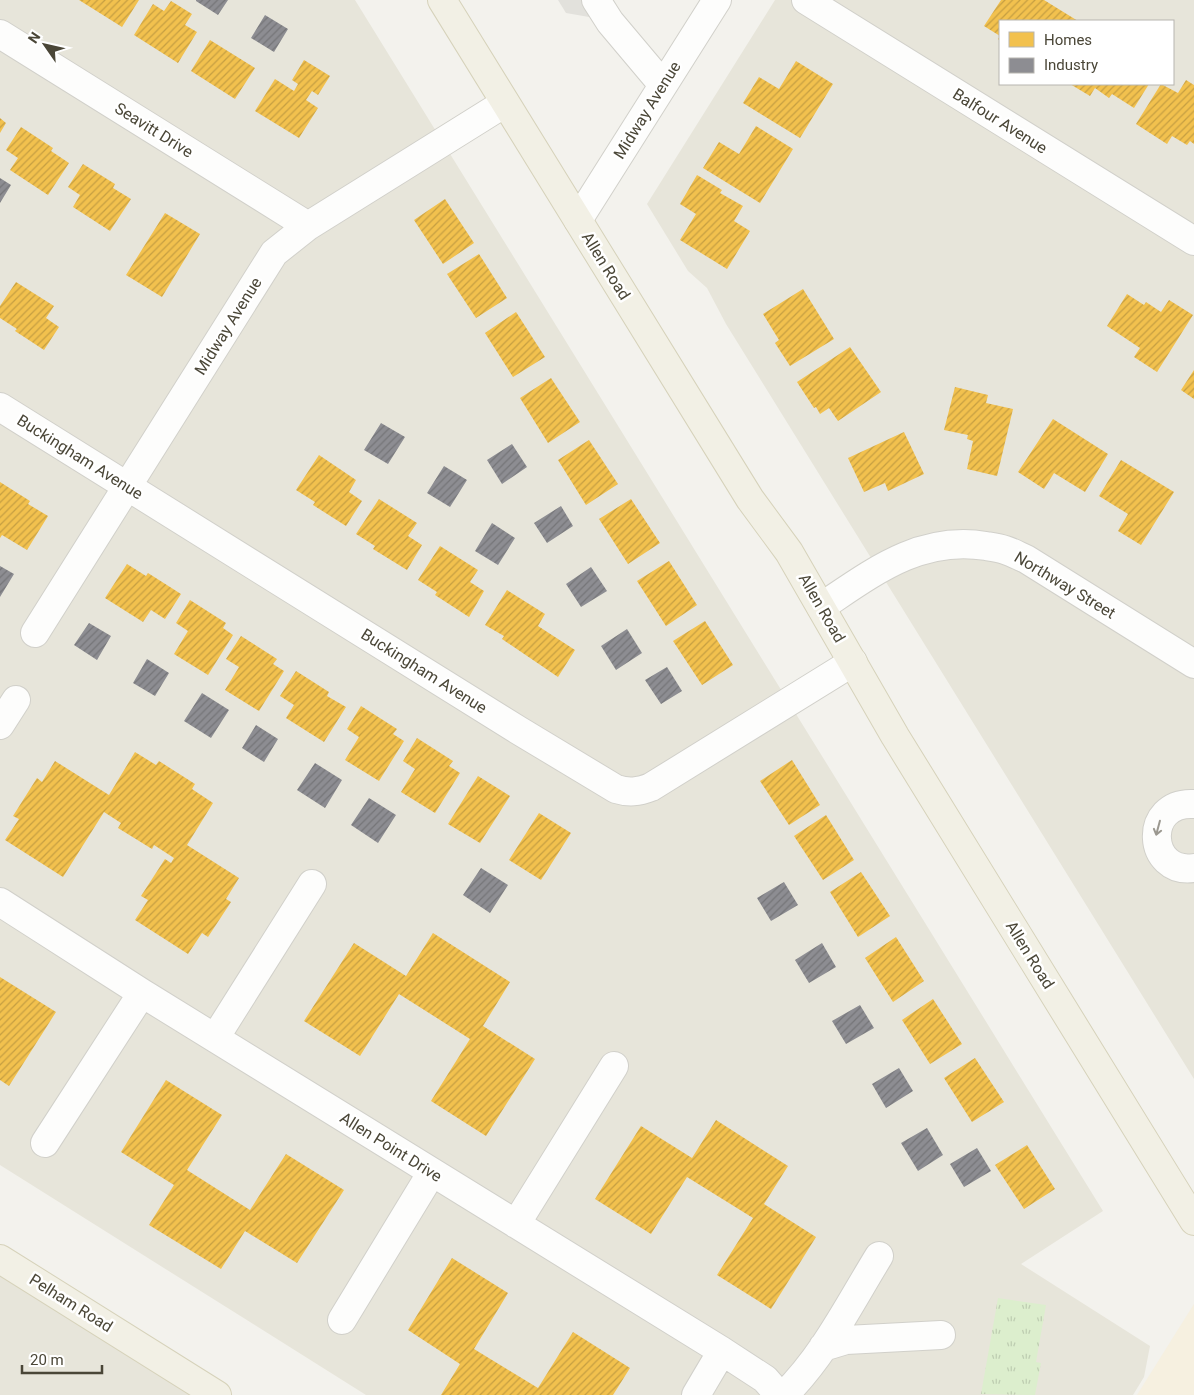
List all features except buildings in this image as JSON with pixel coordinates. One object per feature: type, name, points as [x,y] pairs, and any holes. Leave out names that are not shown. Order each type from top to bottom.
[{"type":"main road","name":"Allen Road","points":[[442,0],[750,499],[789,552],[895,736],[1194,1221]]},
{"type":"main road","name":"Pelham Road","points":[[0,1259],[217,1395]]},
{"type":"street","points":[[596,0],[610,22],[663,85]]},
{"type":"street","name":"Midway Avenue","points":[[578,220],[717,0]]},
{"type":"street","name":"Balfour Avenue","points":[[806,0],[1194,241]]},
{"type":"street","name":"Seavitt Drive","points":[[0,34],[308,226]]},
{"type":"street","name":"Midway Avenue","points":[[35,633],[274,253],[308,226],[506,103]]},
{"type":"street","name":"Buckingham Avenue","points":[[0,407],[518,730],[616,789],[638,792],[651,787],[853,662]]},
{"type":"street","name":"Northway Street","points":[[821,607],[880,568],[912,553],[946,546],[972,544],[1004,549],[1026,559],[1194,664]]},
{"type":"street","points":[[0,725],[16,700]]},
{"type":"street","points":[[1194,804],[1182,804],[1172,808],[1163,815],[1158,825],[1156,836],[1158,847],[1163,857],[1181,868],[1194,868]]},
{"type":"street","points":[[215,1038],[312,884]]},
{"type":"street","name":"Allen Point Drive","points":[[0,902],[142,993],[722,1351],[765,1379],[779,1395]]},
{"type":"street","points":[[45,1143],[142,993]]},
{"type":"street","points":[[516,1224],[614,1066]]},
{"type":"street","points":[[342,1320],[432,1172]]},
{"type":"street","points":[[784,1395],[800,1379],[823,1347],[879,1256]]},
{"type":"street","points":[[823,1347],[846,1340],[941,1335]]},
{"type":"street","points":[[696,1395],[722,1351]]},
{"type":"shaded area","points":[[0,0],[355,0],[1103,1211],[1021,1264],[1150,1346],[1144,1377],[1133,1395],[366,1395],[0,1165]]},
{"type":"shaded area","points":[[558,0],[610,1],[589,17],[566,13]]},
{"type":"shaded area","points":[[775,0],[1194,0],[1194,1079],[726,324],[707,288],[688,271],[647,204]]},
{"type":"shaded area","points":[[0,1259],[217,1395],[0,1395]]},
{"type":"shaded area","points":[[1194,1304],[1194,1395],[1137,1395]]},
{"type":"green space","points":[[998,1298],[1046,1305],[1036,1362],[1041,1363],[1035,1395],[981,1394]]}]
